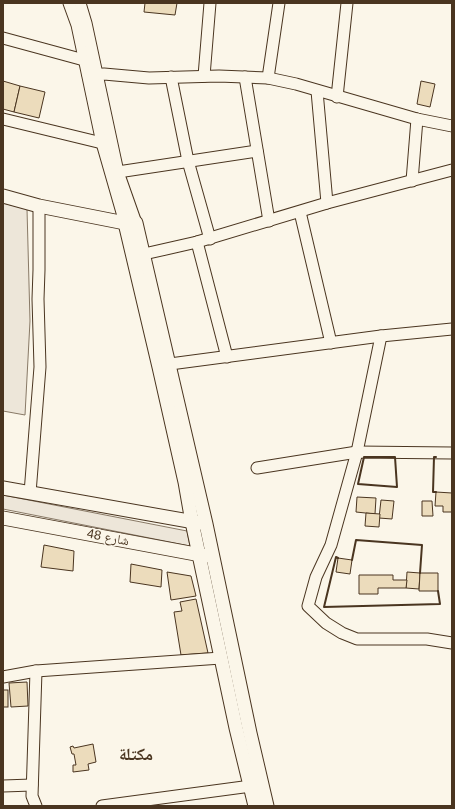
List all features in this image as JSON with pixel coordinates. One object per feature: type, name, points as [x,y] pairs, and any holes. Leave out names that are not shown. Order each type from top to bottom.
[{"type":"main road","points":[[3,196],[39,206],[130,223]]},
{"type":"main road","points":[[130,223],[144,254],[206,524],[248,725],[268,806]]},
{"type":"main road","points":[[130,223],[221,658],[255,806]]},
{"type":"main road","points":[[3,488],[206,524]]},
{"type":"main road","name":"48 شارع","points":[[3,518],[212,557]]},
{"type":"street","points":[[69,3],[77,25],[84,60],[92,74],[130,223]]},
{"type":"street","points":[[80,3],[86,23],[102,144],[130,223]]},
{"type":"street","points":[[204,76],[210,3]]},
{"type":"street","points":[[268,78],[279,3]]},
{"type":"street","points":[[337,97],[347,3]]},
{"type":"street","points":[[3,38],[84,60]]},
{"type":"street","points":[[92,74],[112,74],[133,77],[204,76],[268,78],[296,84],[417,119],[452,126]]},
{"type":"street","points":[[171,77],[188,161],[210,239]]},
{"type":"street","points":[[245,77],[269,221]]},
{"type":"street","points":[[317,91],[327,204]]},
{"type":"street","points":[[3,119],[102,144]]},
{"type":"street","points":[[412,181],[417,119]]},
{"type":"street","points":[[118,172],[257,151]]},
{"type":"street","points":[[144,254],[210,239],[327,204],[452,170]]},
{"type":"street","points":[[30,493],[40,366],[38,299],[40,270],[39,206]]},
{"type":"street","points":[[300,212],[331,343]]},
{"type":"street","points":[[197,242],[227,357]]},
{"type":"street","points":[[170,364],[381,336],[452,329]]},
{"type":"street","points":[[381,336],[356,452],[331,545],[316,577],[308,606],[326,623],[342,633],[357,639],[427,639],[452,643]]},
{"type":"street","points":[[256,468],[356,452],[452,453]]},
{"type":"street","points":[[3,676],[36,671],[221,658]]},
{"type":"street","points":[[36,671],[32,786],[32,796],[36,806]]},
{"type":"street","points":[[3,786],[32,786]]},
{"type":"street","points":[[102,806],[251,786]]},
{"type":"shaded area","points":[[3,203],[27,209],[30,321],[25,415],[3,411]]},
{"type":"shaded area","points":[[3,495],[187,531],[190,546],[3,509]]},
{"type":"building","points":[[145,3],[177,3],[175,15],[144,12]]},
{"type":"building","points":[[3,81],[20,86],[14,112],[3,109]]},
{"type":"building","points":[[421,81],[435,84],[430,107],[417,104]]},
{"type":"building","points":[[20,86],[45,92],[39,118],[14,112]]},
{"type":"building","points":[[436,492],[452,493],[452,512],[443,512],[443,506],[435,506]]},
{"type":"building","points":[[357,497],[376,498],[375,514],[356,512]]},
{"type":"building","points":[[381,500],[394,501],[392,519],[379,518]]},
{"type":"building","points":[[422,501],[432,501],[433,516],[422,516]]},
{"type":"building","points":[[366,513],[380,514],[379,527],[365,526]]},
{"type":"building","points":[[44,545],[74,551],[73,571],[41,567]]},
{"type":"building","points":[[338,558],[352,560],[350,574],[336,572]]},
{"type":"building","points":[[131,564],[162,570],[161,587],[130,582]]},
{"type":"building","points":[[167,572],[191,576],[196,596],[171,600]]},
{"type":"building","points":[[407,572],[420,573],[419,589],[406,588]]},
{"type":"building","points":[[420,573],[438,573],[438,591],[419,591]]},
{"type":"building","points":[[359,575],[393,575],[393,580],[407,580],[406,588],[378,588],[378,594],[359,594]]},
{"type":"building","points":[[196,599],[208,653],[181,655],[174,612],[182,611],[180,602]]},
{"type":"building","points":[[27,682],[28,706],[11,707],[9,683]]},
{"type":"building","points":[[3,690],[8,690],[8,707],[3,707]]},
{"type":"building","points":[[93,744],[96,762],[88,764],[89,770],[73,772],[73,765],[76,765],[74,754],[72,754],[70,747],[73,746],[74,748]]},
{"type":"wall","points":[[364,457],[395,457],[397,487],[358,484],[364,457]]},
{"type":"wall","points":[[436,457],[434,457],[433,492],[436,492]]},
{"type":"wall","points":[[352,560],[356,540],[422,545],[420,573]]},
{"type":"wall","points":[[338,558],[336,557],[324,607],[440,604],[438,591]]},
{"type":"district","name":"مكتلة","points":[[136,754]]}]
